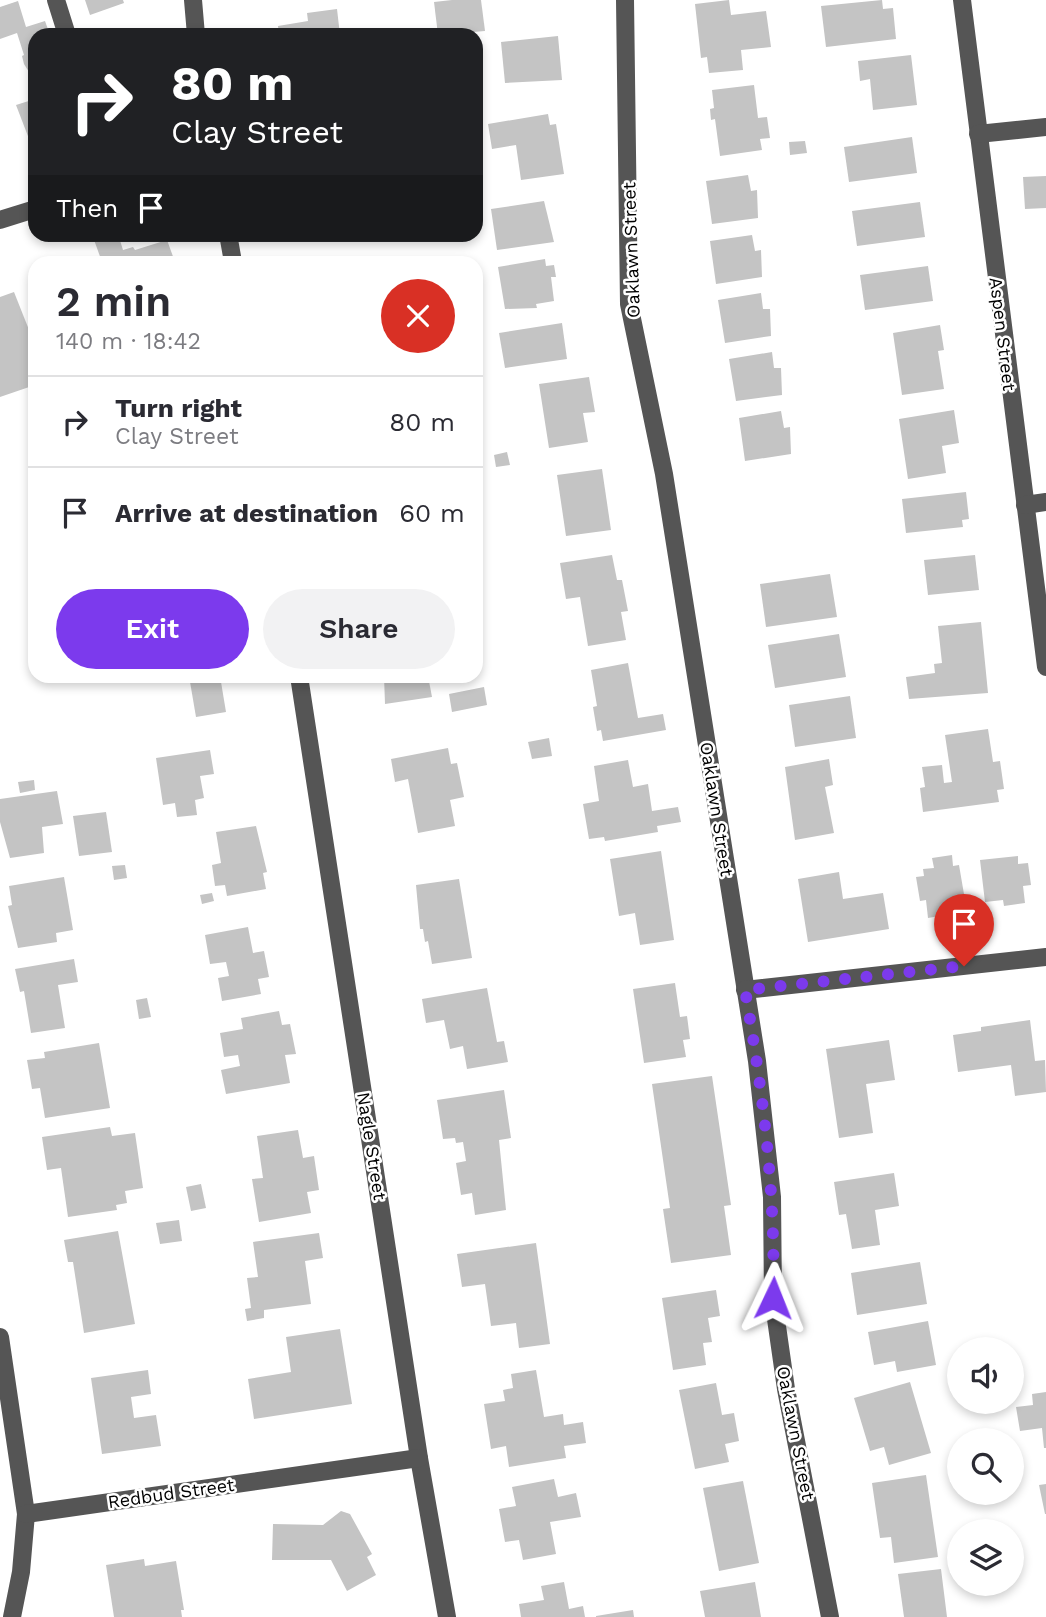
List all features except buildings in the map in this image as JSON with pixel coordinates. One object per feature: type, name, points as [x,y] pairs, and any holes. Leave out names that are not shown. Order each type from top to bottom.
[{"type":"street","points":[[56,0],[65,28]]},
{"type":"street","points":[[193,0],[195,28]]},
{"type":"street","name":"Oaklawn Street","points":[[625,0],[629,304],[664,474],[766,1123],[772,1197],[773,1298],[786,1390],[830,1617]]},
{"type":"street","name":"Aspen Street","points":[[962,0],[1046,667]]},
{"type":"street","points":[[978,134],[1046,127]]},
{"type":"street","points":[[0,220],[28,211]]},
{"type":"street","points":[[1025,505],[1046,502]]},
{"type":"street","name":"Nagle Street","points":[[300,683],[419,1458],[447,1617]]},
{"type":"street","points":[[745,990],[1046,957]]},
{"type":"street","points":[[0,1337],[26,1514],[21,1572],[12,1617]]},
{"type":"street","name":"Redbud Street","points":[[26,1514],[419,1458]]},
{"type":"route","points":[[773,1298],[772,1197],[766,1123],[745,990],[964,966]]}]
